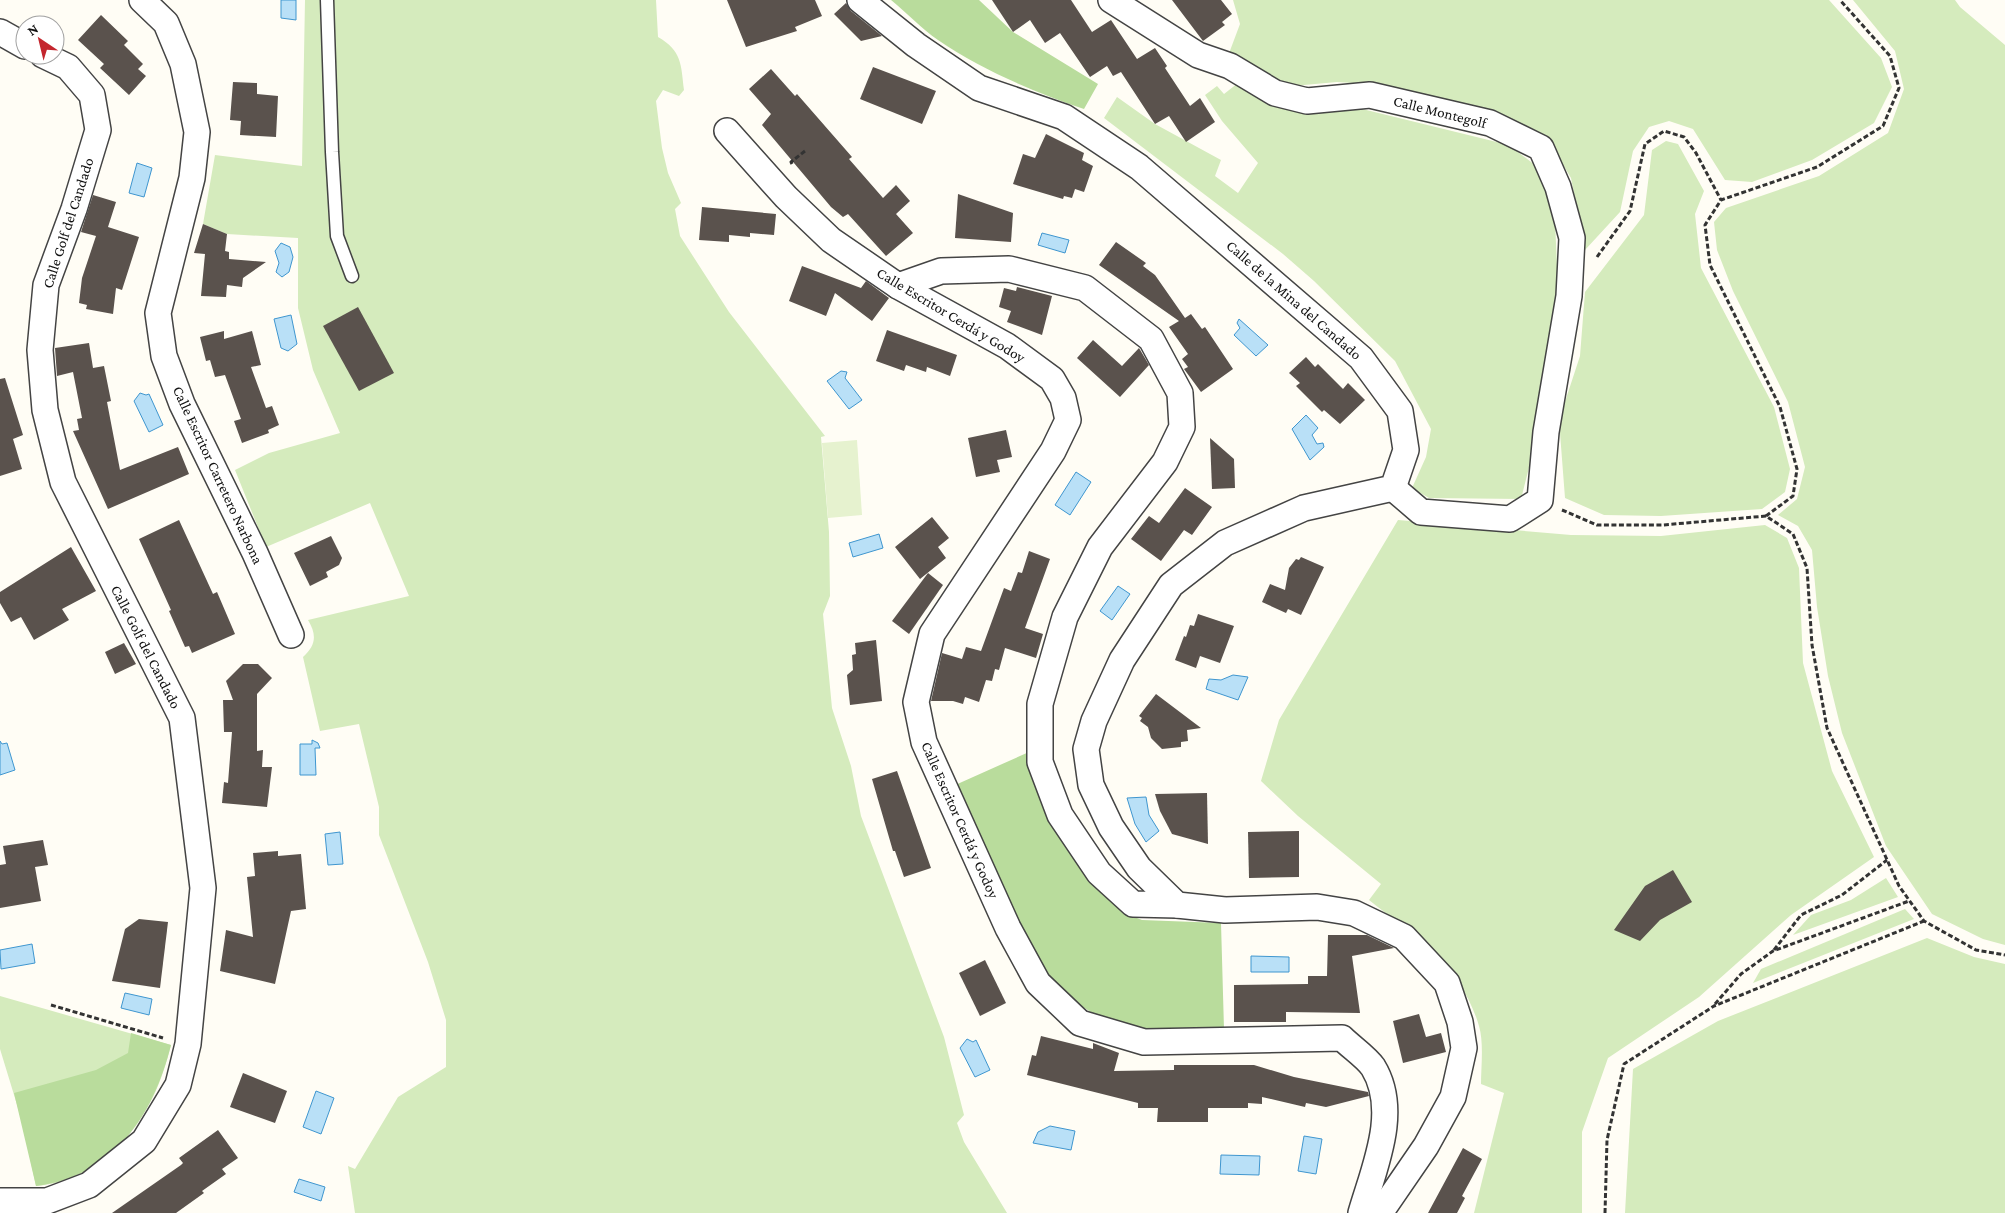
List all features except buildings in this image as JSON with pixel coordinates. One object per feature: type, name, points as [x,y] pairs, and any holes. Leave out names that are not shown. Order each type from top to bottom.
[{"type":"street","name":"Calle Escritor Carretero Narbona","points":[[142,0],[166,23],[182,64],[197,132],[192,178],[158,313],[164,356],[182,404],[255,552],[291,635]]},
{"type":"street","name":"Calle de la Mina del Candado","points":[[860,0],[916,45],[979,88],[1064,117],[1139,166],[1362,358],[1400,411],[1406,450],[1393,488]]},
{"type":"street","name":"Calle Montegolf","points":[[1111,0],[1198,55],[1230,66],[1275,93],[1306,101],[1370,95],[1490,123],[1541,148],[1558,187],[1572,238],[1569,296],[1546,432],[1540,500]]},
{"type":"street","points":[[0,32],[15,40]]},
{"type":"street","name":"Calle Golf del Candado","points":[[0,1201],[47,1201],[88,1185],[144,1141],[178,1084],[188,1044],[203,888],[182,718],[63,482],[45,410],[40,350],[46,285],[74,209],[98,130],[92,95],[68,67],[64,65]]},
{"type":"street","name":"Calle Escritor Cerdá y Godoy","points":[[727,131],[786,196],[831,240],[898,286],[1007,346],[1052,378],[1063,398],[1068,420],[1053,451],[932,634],[916,702],[924,742],[1008,928],[1038,983],[1080,1022],[1144,1042],[1342,1038],[1373,1067],[1382,1095],[1386,1123],[1361,1213]]},
{"type":"street","points":[[898,286],[941,271],[1009,268],[1085,288],[1151,339],[1180,393],[1182,428],[1165,462],[1100,547],[1065,617],[1040,704],[1040,762],[1060,815],[1099,872],[1133,904],[1177,905],[1225,910],[1317,907],[1354,913],[1404,937],[1447,983],[1460,1022],[1464,1048],[1453,1097],[1426,1146],[1380,1213]]},
{"type":"street","points":[[1177,905],[1139,868],[1111,827],[1091,785],[1086,749],[1094,721],[1122,660],[1171,585],[1225,542],[1304,508],[1393,488],[1421,512],[1510,519],[1540,500]]},
{"type":"lane","points":[[327,0],[337,236],[352,276]]},
{"type":"path","points":[[1540,500],[1597,525],[1663,525],[1766,516],[1794,496],[1797,469],[1780,407],[1710,265],[1704,225],[1721,200],[1817,167],[1882,126],[1899,88],[1890,56],[1840,0]]},
{"type":"path","points":[[1569,296],[1630,211],[1645,144],[1664,131],[1684,137],[1696,153],[1721,200]]},
{"type":"path","points":[[1766,516],[1793,534],[1807,568],[1812,645],[1827,728],[1899,886],[1924,921],[1976,950],[2005,955]]},
{"type":"path","points":[[1773,951],[1801,915],[1842,895],[1887,860]]},
{"type":"path","points":[[1714,1006],[1741,974],[1773,951],[1909,901]]},
{"type":"path","points":[[1605,1213],[1607,1140],[1624,1064],[1714,1006],[1924,921]]},
{"type":"path","points":[[50,1005],[172,1041]]},
{"type":"green space","points":[[305,0],[656,0],[658,37],[672,48],[679,59],[684,90],[679,96],[663,90],[656,101],[662,148],[668,173],[681,203],[675,209],[680,236],[729,312],[825,436],[821,437],[829,532],[830,596],[823,614],[832,708],[851,766],[861,816],[944,1037],[964,1115],[957,1123],[964,1142],[1007,1213],[355,1213],[348,1166],[355,1169],[398,1097],[446,1067],[446,1020],[428,962],[379,835],[379,807],[359,724],[320,731],[303,657],[311,648],[314,640],[313,630],[308,620],[409,596],[370,503],[266,547],[235,470],[269,453],[340,433],[313,370],[298,308],[298,238],[227,234],[203,224],[215,155],[302,166]]},
{"type":"green space","points":[[891,0],[979,0],[1013,32],[1098,84],[1084,109],[1046,95],[990,71],[955,51],[932,36]]},
{"type":"green space","points":[[1233,0],[1829,0],[1881,58],[1892,87],[1874,123],[1812,160],[1752,182],[1725,180],[1693,129],[1669,121],[1649,127],[1633,151],[1620,212],[1585,250],[1571,178],[1547,138],[1490,109],[1369,84],[1337,82],[1293,86],[1228,56],[1240,24]]},
{"type":"green space","points":[[1853,0],[1955,0],[1960,7],[2005,45],[2005,945],[1983,939],[1932,914],[1886,846],[1842,733],[1828,676],[1817,607],[1812,550],[1798,526],[1778,515],[1797,499],[1805,467],[1788,402],[1733,291],[1717,250],[1714,222],[1726,208],[1819,176],[1888,133],[1904,89],[1895,51]]},
{"type":"green space","points":[[1238,83],[1350,106],[1509,145],[1540,169],[1555,221],[1558,289],[1536,440],[1521,499],[1429,498],[1412,488],[1426,457],[1431,429],[1395,361],[1314,281],[1283,254],[1104,118],[1117,97],[1155,124],[1221,160],[1215,176],[1238,193],[1258,163],[1222,121],[1205,95],[1217,86],[1224,94]]},
{"type":"green space","points":[[1666,141],[1678,144],[1704,191],[1695,214],[1701,268],[1774,407],[1790,469],[1785,492],[1762,509],[1661,516],[1604,515],[1565,498],[1559,420],[1580,356],[1585,292],[1644,215],[1652,150]]},
{"type":"green space","points":[[857,440],[862,515],[828,518],[822,443]]},
{"type":"green space","points":[[1398,520],[1571,535],[1661,536],[1765,525],[1787,538],[1799,568],[1803,663],[1832,771],[1874,857],[1791,915],[1699,997],[1608,1058],[1582,1132],[1582,1213],[1474,1213],[1504,1093],[1481,1084],[1481,1040],[1479,1026],[1471,1005],[1461,986],[1435,954],[1369,900],[1381,884],[1298,816],[1261,781],[1279,720]]},
{"type":"green space","points":[[1029,752],[1097,884],[1124,913],[1142,920],[1221,923],[1224,1029],[1152,1030],[1115,1024],[1080,1005],[1041,968],[953,786]]},
{"type":"green space","points":[[1886,878],[1898,897],[1793,935],[1811,915],[1851,900]]},
{"type":"green space","points":[[1905,909],[1914,919],[1753,983],[1761,969]]},
{"type":"green space","points":[[1927,938],[1974,957],[2005,964],[2005,1213],[1625,1213],[1633,1069],[1718,1021]]},
{"type":"green space","points":[[0,996],[171,1045],[162,1076],[143,1115],[111,1150],[77,1176],[59,1182],[36,1186],[22,1121],[0,1049]]},
{"type":"green space","points":[[131,1033],[171,1045],[153,1096],[141,1118],[126,1138],[108,1156],[87,1170],[63,1180],[36,1186],[14,1093],[96,1070],[128,1053]]},
{"type":"water","points":[[281,0],[296,0],[296,20],[281,18]]},
{"type":"water","points":[[137,163],[152,168],[144,197],[129,193]]},
{"type":"water","points":[[1042,233],[1069,240],[1065,253],[1038,245]]},
{"type":"water","points":[[281,243],[290,247],[293,257],[289,272],[282,277],[276,272],[279,263],[275,251]]},
{"type":"water","points":[[291,315],[297,344],[288,351],[281,348],[274,319]]},
{"type":"water","points":[[1239,319],[1268,345],[1256,356],[1234,335],[1240,328],[1237,323]]},
{"type":"water","points":[[841,371],[847,372],[845,378],[862,400],[849,409],[827,381]]},
{"type":"water","points":[[140,393],[149,394],[163,425],[149,432],[134,401]]},
{"type":"water","points":[[1306,415],[1318,428],[1312,435],[1317,444],[1323,443],[1324,447],[1310,460],[1292,429]]},
{"type":"water","points":[[1076,472],[1091,482],[1070,515],[1055,505]]},
{"type":"water","points":[[879,534],[883,548],[853,557],[849,543]]},
{"type":"water","points":[[1118,586],[1130,594],[1112,620],[1100,611]]},
{"type":"water","points":[[1233,675],[1248,677],[1238,700],[1206,689],[1209,679],[1221,680]]},
{"type":"water","points":[[312,740],[318,743],[320,748],[315,748],[316,775],[300,775],[300,744],[312,744]]},
{"type":"water","points":[[0,741],[2,744],[7,743],[15,770],[0,775]]},
{"type":"water","points":[[1146,797],[1149,815],[1159,831],[1146,842],[1135,824],[1127,798]]},
{"type":"water","points":[[340,832],[343,864],[328,865],[325,834]]},
{"type":"water","points":[[32,944],[35,963],[1,969],[0,950]]},
{"type":"water","points":[[1251,956],[1289,957],[1289,972],[1251,972]]},
{"type":"water","points":[[125,993],[152,999],[149,1015],[121,1008]]},
{"type":"water","points":[[967,1039],[973,1042],[976,1040],[990,1070],[975,1077],[960,1048]]},
{"type":"water","points":[[316,1091],[334,1098],[321,1134],[303,1127]]},
{"type":"water","points":[[1050,1126],[1075,1131],[1071,1150],[1033,1143],[1038,1132]]},
{"type":"water","points":[[1304,1136],[1322,1139],[1316,1174],[1298,1171]]},
{"type":"water","points":[[1221,1155],[1260,1156],[1259,1175],[1220,1174]]},
{"type":"water","points":[[299,1179],[325,1187],[321,1201],[294,1192]]}]
